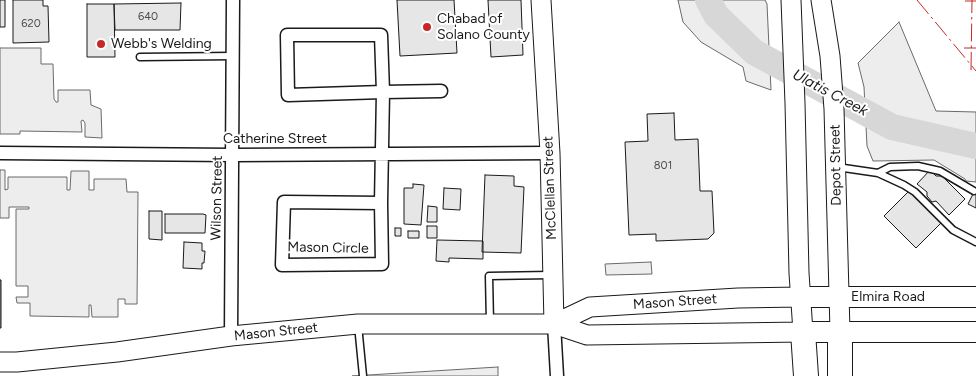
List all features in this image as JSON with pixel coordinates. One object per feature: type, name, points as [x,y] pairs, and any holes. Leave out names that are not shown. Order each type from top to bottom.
[{"type":"highway","points":[[803,332],[806,376]]},
{"type":"highway","points":[[840,332],[840,376]]},
{"type":"main road","name":"McClellan Street","points":[[541,0],[550,153],[554,324]]},
{"type":"main road","points":[[791,0],[796,103],[797,224],[803,332],[976,332]]},
{"type":"main road","name":"Depot Street","points":[[821,0],[830,56],[834,109],[840,332]]},
{"type":"main road","name":"Elmira Road","points":[[800,297],[976,297]]},
{"type":"main road","name":"Mason Street","points":[[554,324],[590,307],[738,298],[800,297]]},
{"type":"main road","name":"Mason Street","points":[[8,364],[117,352],[231,336],[358,324],[554,324],[587,335],[803,332]]},
{"type":"street","name":"Wilson Street","points":[[231,336],[233,0]]},
{"type":"street","points":[[383,92],[381,36],[287,35],[288,95],[441,91]]},
{"type":"street","name":"Mason Circle","points":[[381,203],[284,202],[282,265],[382,264],[383,92]]},
{"type":"street","name":"Catherine Street","points":[[0,153],[233,155],[550,153]]},
{"type":"street","name":"McClellan Street","points":[[554,324],[557,376]]},
{"type":"lane","points":[[140,57],[234,56]]},
{"type":"lane","points":[[878,173],[890,167],[918,166],[940,171],[974,191]]},
{"type":"lane","points":[[836,167],[878,173],[904,185],[915,192],[954,230],[976,242]]},
{"type":"lane","points":[[490,324],[490,276],[552,275]]},
{"type":"lane","points":[[358,324],[363,376]]},
{"type":"shaded area","points":[[678,0],[765,0],[767,4],[771,90],[746,81],[743,67],[701,42],[683,22]]},
{"type":"shaded area","points":[[899,22],[936,111],[976,112],[976,182],[966,181],[934,160],[873,161],[867,146],[864,87],[858,63]]},
{"type":"shaded area","points":[[0,48],[41,48],[41,64],[53,64],[54,99],[56,102],[58,102],[58,90],[90,90],[91,105],[101,109],[102,138],[85,137],[85,123],[83,120],[81,121],[82,132],[20,131],[20,134],[0,134]]},
{"type":"shaded area","points":[[0,170],[5,170],[5,190],[8,189],[8,177],[67,177],[67,190],[70,190],[71,171],[89,171],[89,190],[94,190],[94,179],[126,179],[127,192],[138,192],[137,304],[125,304],[125,299],[118,299],[118,317],[92,317],[91,305],[89,305],[89,317],[30,316],[30,303],[17,303],[16,297],[28,297],[28,286],[16,286],[16,209],[29,209],[29,207],[9,207],[9,218],[0,218]]},
{"type":"shaded area","points":[[651,262],[652,274],[606,275],[605,264]]},
{"type":"shaded area","points":[[498,367],[498,376],[352,376]]},
{"type":"building","points":[[0,0],[5,0],[5,27],[0,27]]},
{"type":"building","points":[[13,0],[43,0],[43,6],[48,6],[49,42],[13,43]]},
{"type":"building","name":"Chabad of Solano County","points":[[397,0],[454,0],[457,53],[400,56]]},
{"type":"building","points":[[488,0],[521,0],[523,55],[491,57]]},
{"type":"building","points":[[181,3],[180,30],[115,30],[114,4]]},
{"type":"building","name":"Webb's Welding","points":[[87,4],[114,4],[115,57],[87,57]]},
{"type":"building","points":[[674,113],[675,140],[698,139],[700,191],[712,191],[714,233],[708,239],[656,241],[656,234],[629,235],[625,142],[648,141],[647,114]]},
{"type":"building","points":[[930,170],[936,176],[942,176],[965,199],[949,215],[936,201],[932,202],[927,196],[927,192],[917,184]]},
{"type":"building","points":[[485,175],[514,176],[514,186],[524,187],[521,253],[482,252]]},
{"type":"building","points":[[413,184],[424,185],[421,225],[404,224],[404,188],[413,188]]},
{"type":"building","points":[[444,188],[461,189],[460,210],[443,209]]},
{"type":"building","points":[[976,188],[976,208],[968,204]]},
{"type":"building","points":[[909,191],[941,223],[916,248],[884,216]]},
{"type":"building","points":[[428,206],[437,207],[437,222],[427,222]]},
{"type":"building","points":[[149,211],[162,211],[162,240],[149,239]]},
{"type":"building","points":[[165,214],[206,215],[205,233],[165,233]]},
{"type":"building","points":[[427,226],[437,226],[437,238],[427,238]]},
{"type":"building","points":[[395,228],[401,228],[401,236],[395,236]]},
{"type":"building","points":[[408,231],[419,231],[419,238],[408,238]]},
{"type":"building","points":[[437,240],[483,241],[483,259],[449,258],[449,262],[436,261]]},
{"type":"building","points":[[184,242],[202,243],[202,251],[205,251],[202,269],[183,268]]},
{"type":"building","points":[[1,280],[1,328],[0,328]]},
{"type":"waterway","name":"Ulatis Creek","points":[[708,0],[716,15],[754,52],[892,127],[976,146]]},
{"type":"power","points":[[917,0],[976,71]]},
{"type":"power","points":[[971,70],[972,0]]},
{"type":"power","points":[[965,1],[976,1]]},
{"type":"power","points":[[964,48],[976,48]]},
{"type":"place","name":"Chabad of Solano County","points":[[427,27]]},
{"type":"place","name":"Webb's Welding","points":[[101,44]]}]
